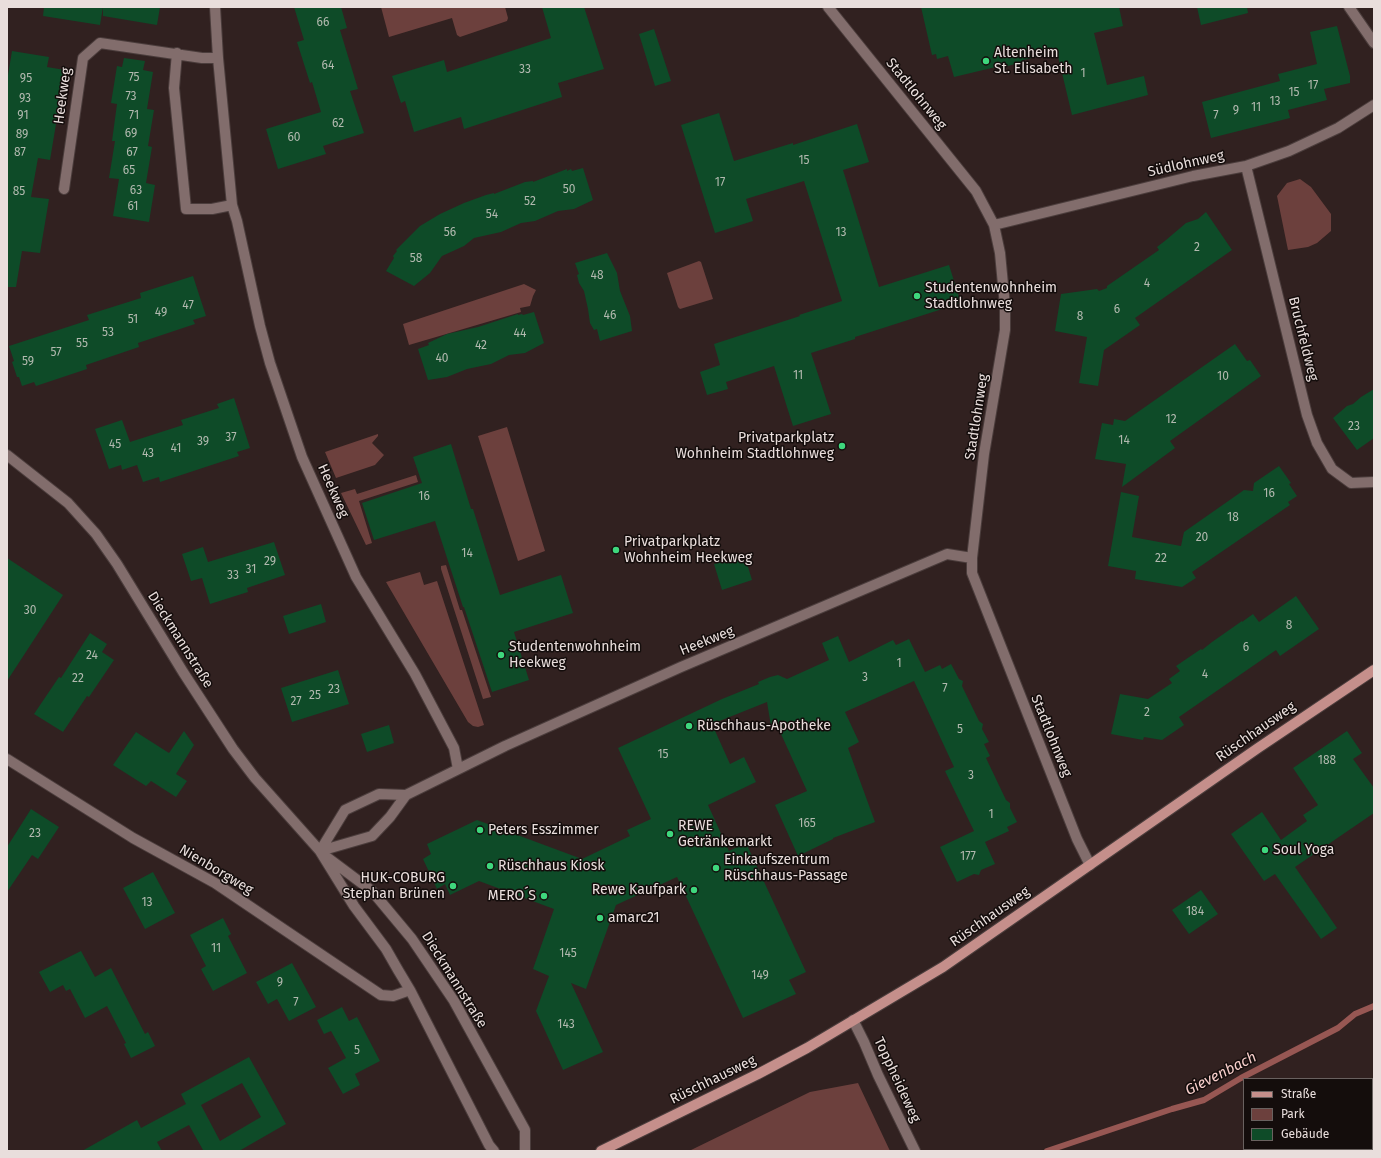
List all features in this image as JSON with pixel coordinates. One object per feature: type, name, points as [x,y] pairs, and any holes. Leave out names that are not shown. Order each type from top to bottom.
[{"type":"main road","name":"Rüschhausweg","points":[[601,1151],[758,1074],[807,1048],[943,967],[1258,748],[1374,670]]},
{"type":"street","name":"Heekweg","points":[[215,7],[218,58],[232,205],[270,363],[302,458],[356,577],[415,674],[454,748],[458,769]]},
{"type":"street","name":"Stadtlohnweg","points":[[828,7],[976,191],[994,225],[1000,253],[1005,306],[1005,330],[984,454],[972,558],[972,573],[1077,840],[1090,865]]},
{"type":"street","points":[[1349,7],[1374,43]]},
{"type":"street","name":"Heekweg","points":[[64,189],[83,58],[100,43],[177,53],[202,58],[218,58]]},
{"type":"street","points":[[177,53],[174,88],[186,209],[212,209],[232,205]]},
{"type":"street","name":"Südlohnweg","points":[[994,225],[1193,176],[1246,166],[1289,151],[1338,128],[1374,105]]},
{"type":"street","name":"Bruchfeldweg","points":[[1246,166],[1307,415],[1317,443],[1332,469],[1351,484],[1374,482]]},
{"type":"street","name":"Dieckmannstraße","points":[[7,455],[68,503],[96,534],[117,564],[183,672],[233,749],[254,778],[320,851],[354,906],[386,949],[410,990],[489,1145],[494,1151]]},
{"type":"street","name":"Heekweg","points":[[320,851],[372,836],[390,817],[406,795],[458,769],[681,667],[947,554],[972,558]]},
{"type":"street","name":"Nienborgweg","points":[[7,758],[133,838],[215,882],[381,995],[393,996],[410,990]]},
{"type":"street","name":"Heekweg","points":[[320,851],[345,810],[379,794],[406,795]]},
{"type":"street","name":"Dieckmannstraße","points":[[320,851],[372,890],[412,939],[454,1001],[525,1130],[525,1151]]},
{"type":"street","name":"Toppheideweg","points":[[853,1020],[915,1151]]},
{"type":"green space","points":[[381,7],[505,7],[508,18],[507,21],[460,37],[457,35],[452,18],[389,37]]},
{"type":"green space","points":[[1300,179],[1311,187],[1331,214],[1331,231],[1317,243],[1308,247],[1288,250],[1277,196],[1287,183]]},
{"type":"green space","points":[[699,261],[701,262],[713,299],[680,309],[678,307],[667,273]]},
{"type":"green space","points":[[524,284],[536,290],[530,306],[520,308],[521,312],[409,345],[403,324]]},
{"type":"green space","points":[[507,427],[545,551],[518,561],[478,436]]},
{"type":"green space","points":[[378,434],[372,443],[384,455],[375,465],[336,478],[325,452]]},
{"type":"green space","points":[[416,475],[418,482],[359,501],[372,543],[366,545],[341,493],[355,489],[357,494]]},
{"type":"green space","points":[[446,565],[460,610],[462,610],[491,697],[483,699],[441,569],[441,566]]},
{"type":"green space","points":[[420,572],[424,585],[437,581],[484,725],[478,727],[473,726],[468,722],[386,582]]},
{"type":"green space","points":[[858,1083],[890,1151],[689,1151],[810,1092]]},
{"type":"building","points":[[44,7],[103,7],[100,25],[43,16]]},
{"type":"building","points":[[103,7],[160,7],[157,25],[103,16]]},
{"type":"building","points":[[294,7],[341,7],[347,28],[340,30],[358,89],[350,91],[364,133],[323,146],[326,154],[278,169],[266,129],[321,112],[312,82],[310,83],[297,42],[304,40]]},
{"type":"building","points":[[542,7],[584,7],[604,69],[558,83],[562,97],[464,129],[461,117],[414,132],[405,101],[401,103],[392,76],[444,60],[447,72],[551,38]]},
{"type":"building","name":"Altenheim St. Elisabeth","points":[[921,7],[1119,7],[1123,26],[1094,33],[1107,85],[1144,76],[1148,95],[1072,115],[1057,52],[1023,60],[1023,62],[1000,68],[1000,66],[954,77],[948,56],[937,59],[936,54],[932,55]]},
{"type":"building","points":[[1197,7],[1247,7],[1248,13],[1201,25]]},
{"type":"building","points":[[1337,26],[1350,76],[1350,83],[1324,89],[1327,100],[1288,110],[1290,118],[1211,138],[1202,102],[1280,81],[1278,74],[1317,64],[1310,32]]},
{"type":"building","points":[[654,29],[671,81],[655,86],[639,34]]},
{"type":"building","points":[[12,51],[49,57],[47,67],[65,70],[50,160],[38,158],[31,197],[49,199],[40,253],[22,251],[16,287],[7,287],[7,81]]},
{"type":"building","points":[[124,58],[145,61],[143,70],[153,72],[147,109],[154,110],[148,146],[152,147],[146,183],[155,185],[149,222],[113,216],[119,179],[109,178],[115,141],[112,141],[117,104],[111,103],[117,66],[122,67]]},
{"type":"building","points":[[719,113],[734,161],[793,143],[793,145],[857,124],[869,162],[843,170],[879,287],[949,265],[961,303],[855,337],[855,339],[811,353],[831,414],[793,426],[774,366],[726,382],[728,389],[707,395],[700,372],[720,365],[714,344],[842,301],[804,181],[746,199],[753,221],[715,233],[681,125]]},
{"type":"building","points":[[583,168],[593,200],[574,209],[558,211],[535,221],[521,223],[501,232],[474,238],[464,246],[442,256],[430,273],[414,286],[386,271],[394,258],[393,256],[397,251],[396,250],[420,226],[440,214],[464,203],[486,195],[494,194],[525,182],[533,182],[567,169],[567,171],[571,169],[572,171]]},
{"type":"building","points":[[1206,212],[1232,250],[1135,318],[1140,325],[1104,350],[1098,386],[1079,383],[1087,337],[1055,331],[1061,294],[1097,289],[1099,291],[1107,288],[1107,286],[1159,250],[1157,247],[1186,223],[1198,219]]},
{"type":"building","points":[[607,253],[617,273],[620,291],[630,316],[632,331],[600,341],[597,329],[594,330],[590,323],[584,291],[579,283],[577,275],[579,274],[575,263]]},
{"type":"building","points":[[193,276],[206,316],[193,320],[195,324],[138,343],[139,347],[86,365],[87,369],[36,386],[34,382],[22,386],[12,362],[14,361],[9,346],[89,320],[87,315],[141,298],[140,293]]},
{"type":"building","points":[[534,312],[544,343],[525,353],[509,355],[491,364],[467,369],[447,377],[428,380],[418,349],[429,345],[428,343],[447,334],[478,327],[518,314],[523,315]]},
{"type":"building","points":[[1235,344],[1247,361],[1250,360],[1261,376],[1170,441],[1175,448],[1122,487],[1126,464],[1095,459],[1102,423],[1113,425],[1114,419],[1125,421]]},
{"type":"building","points":[[1374,389],[1374,438],[1357,450],[1333,418],[1347,406],[1353,404]]},
{"type":"building","points":[[234,398],[250,448],[237,452],[239,456],[160,482],[159,477],[143,482],[137,465],[122,470],[121,465],[109,469],[95,429],[122,420],[130,442],[183,425],[181,420],[219,408],[217,404]]},
{"type":"building","points":[[451,444],[500,595],[561,575],[573,613],[514,632],[529,680],[492,692],[435,521],[374,540],[362,503],[422,483],[413,457]]},
{"type":"building","points":[[1279,466],[1291,483],[1289,484],[1297,496],[1288,502],[1290,505],[1192,572],[1196,578],[1182,587],[1135,579],[1136,571],[1108,566],[1121,492],[1139,496],[1132,537],[1181,546],[1184,532],[1244,490],[1253,491],[1254,483]]},
{"type":"building","points":[[274,542],[285,575],[247,588],[248,592],[210,604],[202,578],[191,581],[182,554],[203,547],[208,562]]},
{"type":"building","points":[[745,557],[752,580],[722,590],[714,564],[730,559],[731,561]]},
{"type":"building","points":[[7,558],[63,595],[7,681]]},
{"type":"building","points":[[1296,596],[1319,629],[1280,656],[1276,650],[1179,717],[1184,725],[1162,740],[1144,737],[1143,740],[1111,734],[1120,694],[1148,699],[1172,683],[1169,679],[1180,671],[1176,666],[1201,649],[1202,650],[1253,614],[1259,622]]},
{"type":"building","points":[[321,604],[326,622],[289,634],[283,616]]},
{"type":"building","points":[[90,633],[107,644],[102,652],[114,660],[89,697],[87,696],[63,732],[34,714],[59,677],[61,678]]},
{"type":"building","points":[[838,636],[849,662],[893,640],[896,645],[909,639],[925,672],[940,665],[942,669],[951,664],[959,679],[963,681],[962,686],[979,721],[983,724],[982,729],[989,742],[984,744],[990,756],[986,758],[1006,800],[1010,803],[1010,808],[1017,822],[1007,827],[1009,831],[985,842],[995,864],[981,870],[979,875],[974,874],[957,882],[940,847],[974,831],[945,771],[954,767],[914,681],[845,712],[859,742],[848,748],[875,822],[833,838],[798,856],[775,805],[807,791],[776,723],[771,726],[767,702],[712,724],[730,764],[744,757],[756,782],[708,805],[729,851],[746,843],[806,972],[789,980],[796,994],[743,1018],[677,877],[616,905],[586,989],[571,983],[603,1052],[563,1070],[536,1011],[549,976],[533,969],[554,909],[479,881],[450,895],[445,884],[437,889],[423,859],[431,854],[427,844],[477,820],[582,859],[630,836],[627,830],[651,819],[618,748],[722,699],[759,684],[758,682],[778,675],[787,679],[829,660],[822,643]]},
{"type":"building","points":[[338,670],[349,704],[292,722],[281,688]]},
{"type":"building","points":[[389,725],[394,743],[367,752],[361,734]]},
{"type":"building","points":[[184,731],[194,745],[176,774],[187,781],[176,797],[151,781],[146,786],[113,765],[136,732],[169,753]]},
{"type":"building","points":[[1347,731],[1362,753],[1353,759],[1374,788],[1374,813],[1295,867],[1337,928],[1321,939],[1275,874],[1264,881],[1231,834],[1262,812],[1281,840],[1307,821],[1303,815],[1318,805],[1293,768]]},
{"type":"building","points":[[31,809],[59,827],[38,859],[32,855],[7,892],[7,847]]},
{"type":"building","points":[[153,872],[175,913],[145,929],[123,888]]},
{"type":"building","points":[[1201,890],[1218,914],[1189,934],[1172,910]]},
{"type":"building","points":[[223,918],[231,934],[228,936],[247,973],[213,991],[201,969],[206,966],[190,935]]},
{"type":"building","points":[[81,951],[95,977],[111,968],[145,1034],[148,1032],[155,1046],[131,1058],[124,1044],[126,1043],[107,1006],[85,1018],[70,989],[66,991],[63,985],[50,992],[39,972]]},
{"type":"building","points":[[292,963],[316,1007],[289,1021],[277,999],[268,1004],[256,982]]},
{"type":"building","points":[[342,1007],[349,1021],[357,1017],[380,1061],[355,1074],[360,1085],[343,1094],[328,1068],[346,1058],[331,1031],[324,1034],[317,1020]]},
{"type":"building","points":[[249,1057],[286,1124],[239,1151],[202,1151],[203,1150],[189,1125],[157,1142],[162,1151],[82,1151],[137,1120],[141,1128],[186,1104],[181,1094]],"holes":[[[242,1083],[261,1117],[220,1141],[201,1105]]]},
{"type":"waterway","name":"Gievenbach","points":[[1047,1151],[1172,1109],[1204,1100],[1241,1078],[1338,1028],[1355,1014],[1374,1006]]},
{"type":"place","name":"Altenheim St. Elisabeth","points":[[986,61]]},
{"type":"place","name":"Studentenwohnheim Stadtlohnweg","points":[[917,296]]},
{"type":"place","name":"Privatparkplatz Wohnheim Stadtlohnweg","points":[[842,446]]},
{"type":"place","name":"Privatparkplatz Wohnheim Heekweg","points":[[616,550]]},
{"type":"place","name":"Studentenwohnheim Heekweg","points":[[501,655]]},
{"type":"place","name":"Rüschhaus-Apotheke","points":[[689,726]]},
{"type":"place","name":"Peters Esszimmer","points":[[480,830]]},
{"type":"place","name":"REWE Getränkemarkt","points":[[670,834]]},
{"type":"place","name":"Soul Yoga","points":[[1265,850]]},
{"type":"place","name":"Rüschhaus Kiosk","points":[[490,866]]},
{"type":"place","name":"Einkaufszentrum Rüschhaus-Passage","points":[[716,868]]},
{"type":"place","name":"HUK-COBURG Stephan Brünen","points":[[453,886]]},
{"type":"place","name":"Rewe Kaufpark","points":[[694,890]]},
{"type":"place","name":"MERO´S","points":[[544,896]]},
{"type":"place","name":"amarc21","points":[[600,918]]}]
